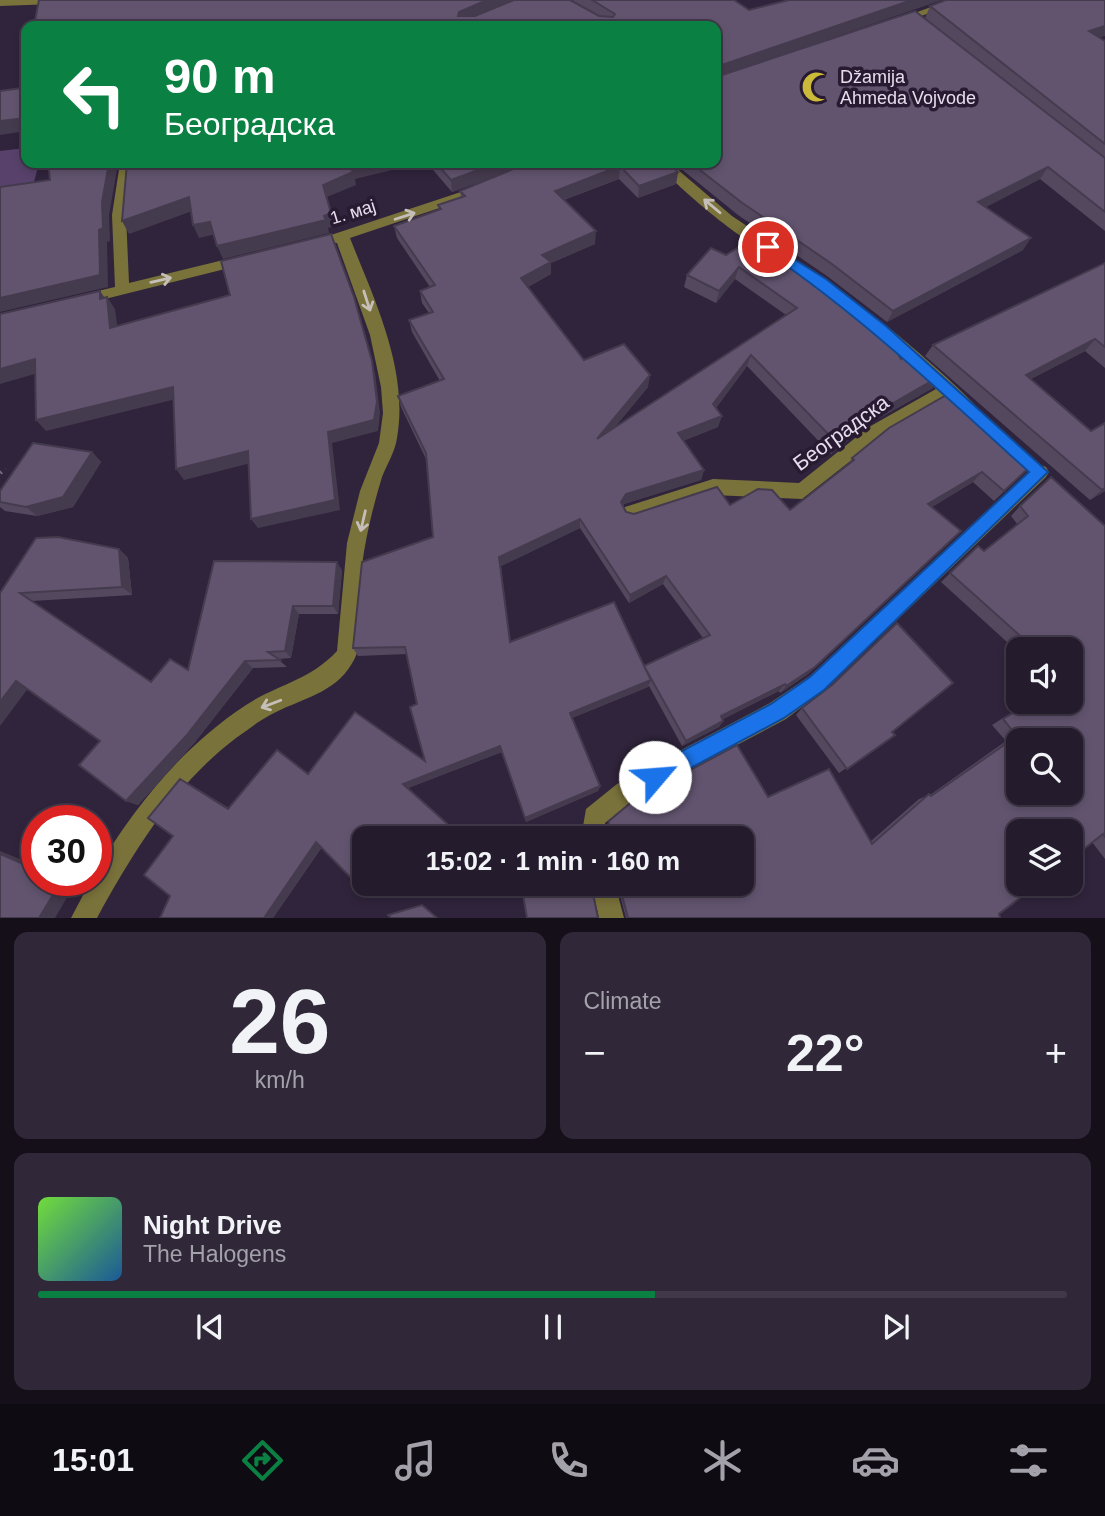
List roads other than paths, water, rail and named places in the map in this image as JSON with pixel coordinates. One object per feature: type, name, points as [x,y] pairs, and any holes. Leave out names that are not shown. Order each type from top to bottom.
[{"type":"street","points":[[0,3],[81,0]]},
{"type":"street","points":[[888,24],[960,0]]},
{"type":"street","points":[[912,16],[925,27]]},
{"type":"street","points":[[122,289],[119,215],[125,168]]},
{"type":"street","points":[[669,168],[727,219],[788,259]]},
{"type":"street","name":"1. мај","points":[[316,243],[342,237],[496,184]]},
{"type":"street","points":[[83,918],[119,852],[167,786],[225,733],[257,710],[301,693],[326,678],[347,655],[353,565],[372,480],[389,438],[390,415],[385,367],[368,303],[342,237]]},
{"type":"street","points":[[70,303],[264,256]]},
{"type":"street","points":[[856,310],[979,417]]},
{"type":"street","name":"Београдска","points":[[631,513],[713,487],[802,491],[875,432],[949,389]]},
{"type":"street","points":[[594,826],[594,817],[625,792],[778,711],[817,683],[1039,471]]},
{"type":"street","points":[[606,896],[612,918]]},
{"type":"place","name":"Džamija Ahmeda Vojvode","points":[[817,87]]}]
